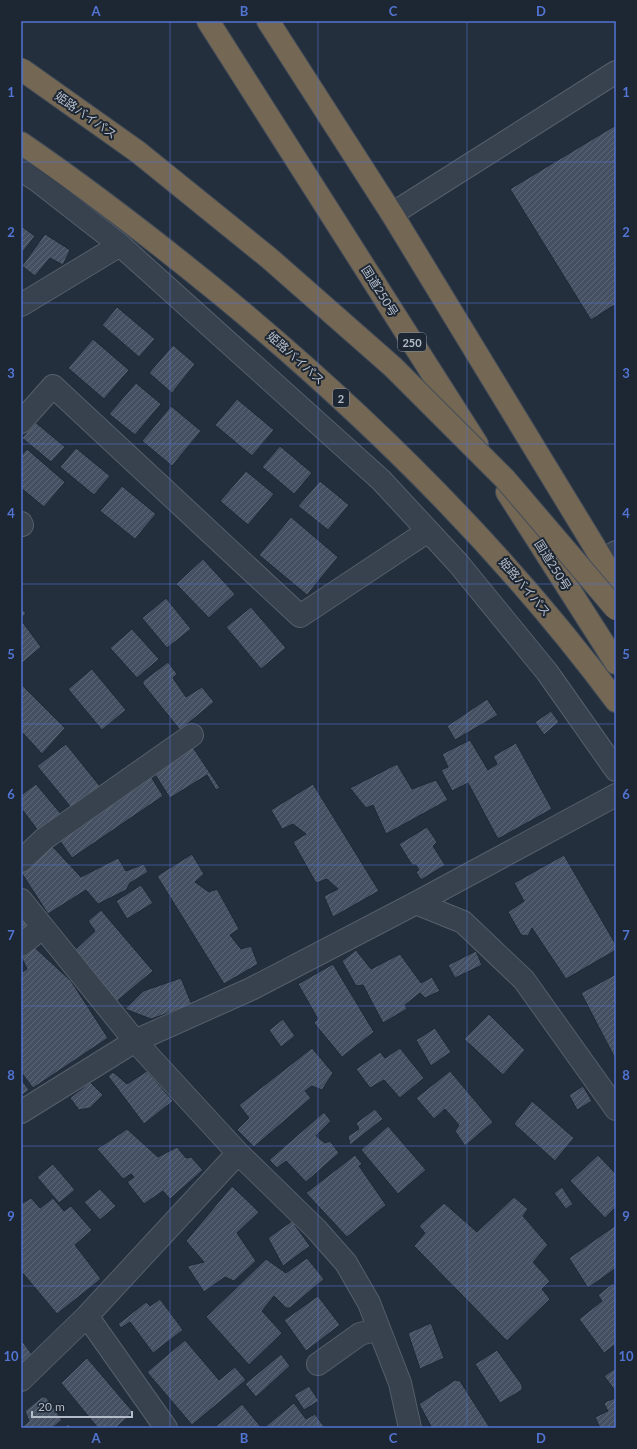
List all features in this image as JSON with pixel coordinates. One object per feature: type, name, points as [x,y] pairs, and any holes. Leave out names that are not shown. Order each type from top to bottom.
[{"type":"highway","name":"国道250号","points":[[208,21],[616,663]]},
{"type":"highway","points":[[268,21],[609,556],[616,582]]},
{"type":"highway","name":"姫路バイパス","points":[[21,69],[138,152],[269,258],[393,367],[505,479],[616,609]]},
{"type":"highway","name":"姫路バイパス","points":[[21,143],[152,238],[280,344],[392,445],[493,550],[586,660],[616,701]]},
{"type":"street","points":[[392,214],[616,72]]},
{"type":"street","points":[[21,170],[38,181],[120,245],[381,480],[458,563],[547,672],[616,770]]},
{"type":"street","points":[[21,305],[120,245]]},
{"type":"street","points":[[21,422],[53,386],[300,616],[428,531]]},
{"type":"street","points":[[21,861],[44,839],[192,735]]},
{"type":"street","points":[[21,1112],[135,1040],[251,989],[416,903],[616,795]]},
{"type":"street","points":[[21,900],[135,1040],[238,1153],[316,1229],[346,1262],[369,1303],[400,1383],[410,1428]]},
{"type":"street","points":[[416,903],[463,922],[524,980],[616,1109]]},
{"type":"street","points":[[21,945],[43,927]]},
{"type":"street","points":[[21,1380],[87,1316],[238,1153]]},
{"type":"street","points":[[87,1316],[166,1428]]},
{"type":"street","points":[[318,1364],[360,1334],[379,1329]]},
{"type":"building","points":[[616,125],[616,304],[591,320],[510,189]]},
{"type":"building","points":[[21,226],[35,236],[21,254]]},
{"type":"building","points":[[45,234],[70,250],[63,265],[50,258],[35,276],[22,266]]},
{"type":"building","points":[[117,307],[155,339],[139,357],[102,325]]},
{"type":"building","points":[[93,339],[129,370],[104,399],[68,368]]},
{"type":"building","points":[[173,345],[195,364],[172,393],[149,373]]},
{"type":"building","points":[[136,383],[161,404],[135,435],[109,414]]},
{"type":"building","points":[[237,399],[274,430],[252,456],[215,425]]},
{"type":"building","points":[[171,406],[201,431],[172,466],[142,441]]},
{"type":"building","points":[[35,422],[65,447],[51,462],[22,438]]},
{"type":"building","points":[[280,446],[312,473],[294,494],[262,467]]},
{"type":"building","points":[[76,448],[110,476],[94,495],[60,467]]},
{"type":"building","points":[[27,449],[65,482],[44,507],[21,488],[21,456]]},
{"type":"building","points":[[246,471],[274,494],[248,525],[220,501]]},
{"type":"building","points":[[320,481],[349,505],[328,530],[298,506]]},
{"type":"building","points":[[122,486],[156,514],[135,539],[100,511]]},
{"type":"building","points":[[291,517],[338,557],[307,595],[259,555]]},
{"type":"building","points":[[203,559],[235,594],[209,618],[176,584]]},
{"type":"building","points":[[166,598],[191,629],[167,648],[142,618]]},
{"type":"building","points":[[251,607],[286,648],[261,669],[226,627]]},
{"type":"building","points":[[21,609],[26,613],[21,619]]},
{"type":"building","points":[[21,620],[41,647],[21,664]]},
{"type":"building","points":[[132,629],[159,659],[137,678],[110,648]]},
{"type":"building","points":[[168,662],[177,674],[173,678],[186,697],[202,687],[214,702],[180,730],[143,684],[143,681]]},
{"type":"building","points":[[92,669],[126,710],[102,730],[68,689]]},
{"type":"building","points":[[21,684],[65,728],[42,754],[21,731]]},
{"type":"building","points":[[487,699],[498,715],[455,740],[447,726]]},
{"type":"building","points":[[551,711],[559,722],[544,735],[535,722]]},
{"type":"building","points":[[470,740],[488,770],[497,764],[493,756],[516,743],[552,809],[498,839],[468,783],[452,791],[441,770],[448,767],[442,754]]},
{"type":"building","points":[[66,744],[103,790],[74,811],[37,766]]},
{"type":"building","points":[[192,746],[220,788],[216,790],[207,775],[170,798],[154,773]]},
{"type":"building","points":[[397,764],[412,789],[436,780],[448,800],[386,834],[373,805],[366,808],[350,788]]},
{"type":"building","points":[[150,775],[163,796],[72,858],[60,841]]},
{"type":"building","points":[[36,784],[61,814],[39,832],[21,808],[21,795]]},
{"type":"building","points":[[313,784],[379,891],[333,917],[324,896],[338,889],[327,879],[316,883],[293,842],[306,834],[293,824],[282,829],[271,810]]},
{"type":"building","points":[[427,827],[437,842],[433,846],[445,865],[421,880],[416,872],[419,870],[416,865],[412,865],[399,844]]},
{"type":"building","points":[[52,846],[81,877],[118,858],[126,871],[144,864],[148,872],[130,883],[126,890],[98,904],[86,890],[48,914],[21,872]]},
{"type":"building","points":[[192,854],[204,874],[195,882],[209,892],[217,889],[239,929],[230,935],[241,949],[251,946],[258,964],[224,984],[157,876]]},
{"type":"building","points":[[564,855],[616,945],[616,950],[566,979],[532,928],[528,936],[521,935],[508,912],[524,901],[514,883]]},
{"type":"building","points":[[141,885],[153,903],[127,919],[116,901]]},
{"type":"building","points":[[101,910],[153,971],[116,1002],[74,951],[95,931],[88,921]]},
{"type":"building","points":[[21,912],[32,927],[21,935]]},
{"type":"building","points":[[32,945],[71,981],[108,1038],[33,1088],[21,1072],[21,973],[27,969],[21,956]]},
{"type":"building","points":[[356,950],[371,969],[400,954],[421,983],[432,977],[440,991],[425,998],[420,993],[405,1005],[407,1009],[383,1023],[363,985],[356,986],[342,961]]},
{"type":"building","points":[[476,951],[482,965],[455,978],[448,965]]},
{"type":"building","points":[[333,964],[374,1032],[342,1057],[314,1023],[318,1019],[298,984]]},
{"type":"building","points":[[616,974],[616,1060],[581,993]]},
{"type":"building","points":[[181,978],[192,1005],[151,1019],[125,1009],[143,991]]},
{"type":"building","points":[[489,1014],[525,1050],[503,1075],[464,1039]]},
{"type":"building","points":[[283,1019],[295,1036],[281,1047],[269,1030]]},
{"type":"building","points":[[435,1028],[451,1052],[431,1066],[416,1040]]},
{"type":"building","points":[[312,1048],[333,1073],[322,1090],[312,1086],[305,1091],[311,1098],[254,1147],[237,1130],[249,1118],[239,1105]]},
{"type":"building","points":[[400,1048],[424,1078],[400,1098],[384,1080],[370,1088],[356,1069],[380,1052],[385,1058]]},
{"type":"building","points":[[147,1071],[173,1101],[144,1124],[108,1076],[113,1072],[127,1084]]},
{"type":"building","points":[[450,1071],[493,1122],[465,1146],[455,1131],[459,1125],[445,1109],[434,1119],[416,1098]]},
{"type":"building","points":[[21,1079],[29,1090],[21,1096]]},
{"type":"building","points":[[90,1082],[103,1095],[90,1108],[79,1110],[70,1098]]},
{"type":"building","points":[[583,1086],[592,1101],[577,1110],[569,1095]]},
{"type":"building","points":[[532,1101],[574,1138],[555,1161],[514,1124]]},
{"type":"building","points":[[375,1109],[383,1119],[350,1145],[348,1136],[359,1129],[356,1123]]},
{"type":"building","points":[[324,1112],[331,1121],[316,1136],[325,1143],[330,1141],[339,1153],[306,1182],[286,1161],[277,1168],[269,1160]]},
{"type":"building","points":[[388,1126],[426,1170],[398,1194],[361,1150]]},
{"type":"building","points":[[127,1129],[158,1157],[177,1147],[186,1158],[191,1157],[203,1170],[170,1199],[163,1191],[144,1204],[127,1182],[134,1177],[131,1174],[123,1179],[97,1149]]},
{"type":"building","points":[[355,1155],[362,1164],[359,1166],[386,1205],[347,1237],[306,1193]]},
{"type":"building","points":[[598,1155],[616,1174],[616,1207],[605,1218],[570,1181]]},
{"type":"building","points":[[53,1164],[75,1190],[59,1203],[37,1177]]},
{"type":"building","points":[[232,1186],[259,1212],[237,1233],[256,1261],[234,1281],[225,1277],[204,1292],[187,1266],[204,1262],[186,1241]]},
{"type":"building","points":[[562,1187],[573,1204],[566,1209],[554,1193]]},
{"type":"building","points":[[100,1189],[116,1206],[100,1220],[84,1202]]},
{"type":"building","points":[[514,1197],[528,1209],[523,1216],[548,1245],[533,1262],[550,1281],[542,1289],[550,1299],[507,1341],[414,1246],[425,1233],[419,1226],[444,1203],[477,1232]]},
{"type":"building","points":[[31,1198],[40,1208],[53,1198],[64,1211],[71,1206],[92,1230],[75,1245],[101,1279],[57,1314],[21,1271],[21,1204]]},
{"type":"building","points":[[292,1221],[310,1246],[283,1266],[268,1238]]},
{"type":"building","points":[[616,1225],[616,1268],[588,1288],[569,1258]]},
{"type":"building","points":[[307,1258],[324,1279],[290,1308],[286,1308],[274,1296],[262,1311],[282,1333],[249,1365],[206,1317],[266,1259],[286,1273]]},
{"type":"building","points":[[613,1283],[616,1287],[616,1344],[604,1353],[579,1319],[602,1301],[598,1295]]},
{"type":"building","points":[[318,1296],[340,1325],[306,1351],[284,1320]]},
{"type":"building","points":[[160,1299],[183,1330],[153,1353],[130,1322],[121,1328],[118,1324],[146,1302],[150,1306]]},
{"type":"building","points":[[431,1323],[444,1358],[420,1369],[408,1333]]},
{"type":"building","points":[[185,1340],[219,1380],[235,1367],[246,1380],[192,1425],[147,1372]]},
{"type":"building","points":[[23,1342],[33,1356],[21,1366],[21,1343]]},
{"type":"building","points":[[497,1350],[522,1385],[522,1390],[500,1403],[475,1364]]},
{"type":"building","points":[[281,1354],[290,1366],[256,1397],[245,1384]]},
{"type":"building","points":[[87,1358],[133,1412],[116,1428],[98,1428],[61,1383]]},
{"type":"building","points":[[616,1368],[616,1392],[604,1376]]},
{"type":"building","points":[[455,1380],[460,1381],[490,1428],[432,1428],[419,1404]]},
{"type":"building","points":[[309,1386],[319,1401],[304,1410],[294,1395]]},
{"type":"building","points":[[42,1397],[46,1397],[62,1420],[52,1428],[21,1428],[29,1421],[25,1411]]},
{"type":"building","points":[[616,1398],[616,1428],[600,1428],[595,1417],[608,1411],[604,1404],[607,1401]]},
{"type":"building","points":[[294,1403],[306,1419],[315,1414],[325,1428],[267,1428],[266,1426]]},
{"type":"building","points":[[242,1404],[261,1427],[260,1428],[214,1428]]},
{"type":"building","points":[[68,1424],[71,1428],[63,1428]]}]
